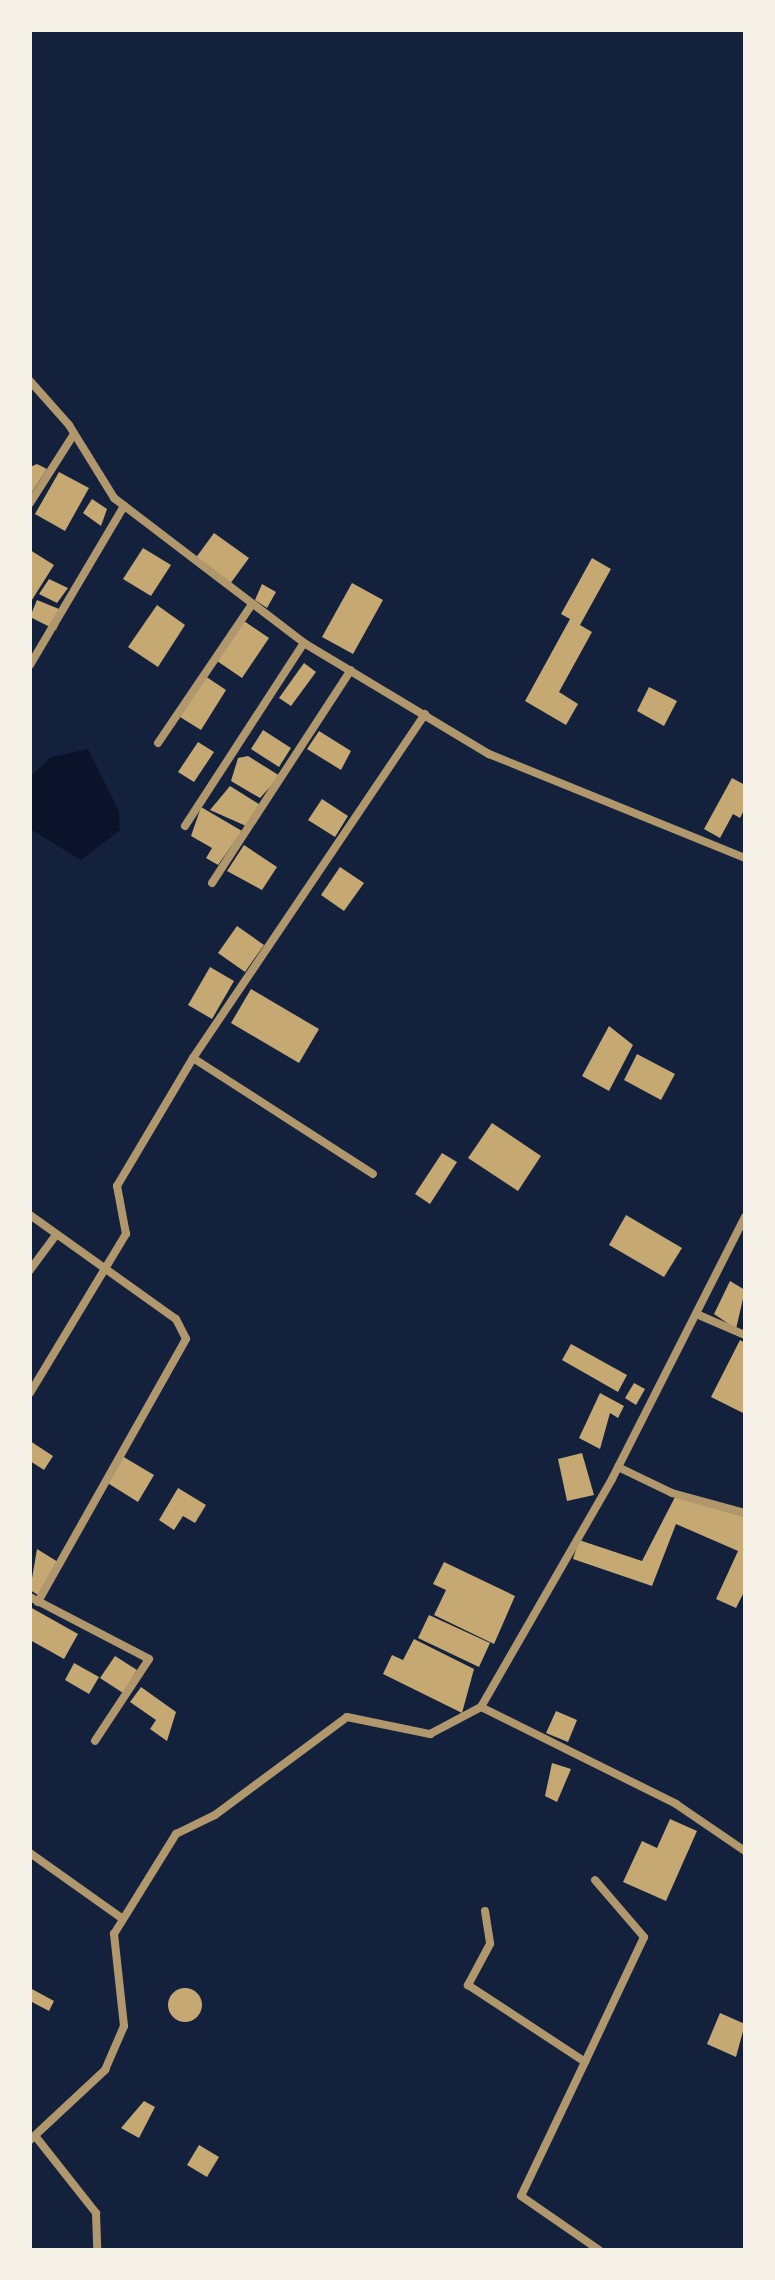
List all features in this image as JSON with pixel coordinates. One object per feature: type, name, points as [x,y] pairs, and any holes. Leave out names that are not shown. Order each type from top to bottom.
[{"type":"street","points":[[30,381],[74,434],[124,506],[304,643],[489,754],[745,858]]},
{"type":"street","points":[[30,503],[74,434]]},
{"type":"street","points":[[30,665],[124,506]]},
{"type":"street","points":[[158,743],[252,604]]},
{"type":"street","points":[[185,826],[304,643]]},
{"type":"street","points":[[212,883],[351,670]]},
{"type":"street","points":[[30,1393],[106,1274],[126,1234],[117,1186],[193,1058],[425,714]]},
{"type":"street","points":[[193,1058],[373,1174]]},
{"type":"street","points":[[30,1215],[106,1274],[176,1319],[186,1339],[34,1600],[149,1659],[95,1741]]},
{"type":"street","points":[[97,2250],[96,2213],[33,2138],[105,2070],[124,2026],[114,1934],[176,1834],[215,1815],[347,1717],[430,1734],[481,1707],[618,1467],[745,1217]]},
{"type":"street","points":[[30,1270],[56,1235]]},
{"type":"street","points":[[701,1316],[745,1335]]},
{"type":"street","points":[[618,1467],[672,1493],[745,1513]]},
{"type":"street","points":[[481,1707],[676,1804],[745,1851]]},
{"type":"street","points":[[30,1853],[123,1919]]},
{"type":"street","points":[[595,1880],[644,1937],[521,2196],[599,2250]]},
{"type":"street","points":[[485,1911],[490,1944],[468,1985],[585,2062]]},
{"type":"water","points":[[88,749],[119,811],[120,830],[81,860],[30,829],[30,777],[51,757]]},
{"type":"building","points":[[37,464],[47,469],[30,495],[30,467]]},
{"type":"building","points":[[59,472],[89,488],[65,531],[35,514]]},
{"type":"building","points":[[92,499],[107,509],[101,526],[83,513]]},
{"type":"building","points":[[214,533],[249,558],[230,584],[195,559]]},
{"type":"building","points":[[143,548],[171,565],[151,596],[123,579]]},
{"type":"building","points":[[30,550],[54,565],[30,603]]},
{"type":"building","points":[[592,558],[611,569],[580,625],[592,632],[559,692],[578,704],[566,725],[525,701],[570,619],[561,614]]},
{"type":"building","points":[[49,579],[68,588],[57,603],[39,594]]},
{"type":"building","points":[[352,583],[383,600],[353,654],[322,637]]},
{"type":"building","points":[[262,584],[276,592],[267,608],[255,600]]},
{"type":"building","points":[[37,600],[64,611],[56,630],[30,617]]},
{"type":"building","points":[[157,605],[185,625],[158,667],[128,647]]},
{"type":"building","points":[[244,621],[269,638],[242,678],[217,661]]},
{"type":"building","points":[[304,663],[316,672],[291,706],[279,698]]},
{"type":"building","points":[[205,676],[226,690],[201,730],[180,717]]},
{"type":"building","points":[[649,687],[677,701],[664,726],[637,711]]},
{"type":"building","points":[[263,730],[291,748],[279,767],[251,749]]},
{"type":"building","points":[[319,731],[351,751],[341,770],[307,749]]},
{"type":"building","points":[[198,742],[214,752],[194,782],[178,772]]},
{"type":"building","points":[[248,756],[280,776],[260,798],[231,781],[238,758]]},
{"type":"building","points":[[732,778],[745,785],[745,808],[740,818],[733,814],[720,838],[704,829]]},
{"type":"building","points":[[230,786],[259,804],[246,826],[210,810]]},
{"type":"building","points":[[322,799],[348,816],[335,837],[308,820]]},
{"type":"building","points":[[201,807],[242,831],[218,865],[206,858],[212,848],[191,836]]},
{"type":"building","points":[[244,845],[277,867],[262,890],[227,871]]},
{"type":"building","points":[[340,867],[364,883],[344,911],[321,895]]},
{"type":"building","points":[[237,926],[264,945],[245,972],[218,953]]},
{"type":"building","points":[[210,967],[234,981],[212,1019],[188,1005]]},
{"type":"building","points":[[251,989],[319,1029],[299,1063],[231,1023]]},
{"type":"building","points":[[609,1026],[633,1045],[609,1091],[582,1076]]},
{"type":"building","points":[[637,1054],[675,1074],[661,1100],[624,1080]]},
{"type":"building","points":[[492,1123],[541,1156],[518,1191],[468,1158]]},
{"type":"building","points":[[442,1153],[457,1162],[430,1204],[415,1194]]},
{"type":"building","points":[[626,1215],[682,1248],[664,1277],[609,1245]]},
{"type":"building","points":[[730,1281],[745,1290],[736,1329],[714,1314]]},
{"type":"building","points":[[740,1340],[745,1343],[745,1414],[711,1397]]},
{"type":"building","points":[[571,1344],[627,1375],[618,1392],[562,1360]]},
{"type":"building","points":[[634,1383],[645,1389],[636,1405],[625,1398]]},
{"type":"building","points":[[600,1393],[624,1406],[618,1418],[610,1413],[600,1449],[579,1438]]},
{"type":"building","points":[[30,1441],[53,1456],[44,1470],[30,1461]]},
{"type":"building","points":[[582,1453],[594,1495],[567,1501],[558,1459]]},
{"type":"building","points":[[122,1456],[154,1475],[138,1502],[106,1482]]},
{"type":"building","points":[[178,1488],[206,1505],[195,1523],[183,1516],[174,1530],[159,1520]]},
{"type":"building","points":[[675,1497],[745,1517],[745,1590],[736,1608],[716,1599],[738,1551],[676,1524],[652,1586],[573,1559],[579,1540],[642,1561]]},
{"type":"building","points":[[37,1549],[58,1562],[38,1595],[30,1590]]},
{"type":"building","points":[[444,1562],[515,1596],[494,1644],[434,1615],[446,1590],[433,1584]]},
{"type":"building","points":[[30,1607],[78,1634],[64,1659],[30,1640]]},
{"type":"building","points":[[429,1615],[490,1643],[479,1667],[418,1638]]},
{"type":"building","points":[[414,1639],[474,1669],[462,1713],[383,1674],[392,1655],[403,1660]]},
{"type":"building","points":[[115,1656],[137,1670],[123,1693],[100,1678]]},
{"type":"building","points":[[74,1663],[99,1677],[89,1694],[65,1680]]},
{"type":"building","points":[[141,1687],[176,1712],[167,1741],[150,1729],[156,1720],[130,1702]]},
{"type":"building","points":[[556,1711],[577,1720],[568,1742],[546,1733]]},
{"type":"building","points":[[552,1763],[571,1769],[557,1802],[545,1796]]},
{"type":"building","points":[[670,1819],[697,1831],[666,1901],[623,1882],[642,1841],[657,1848]]},
{"type":"building","points":[[30,1988],[54,2001],[49,2011],[30,2001]]},
{"type":"building","points":[[185,1988],[197,1993],[202,2005],[197,2017],[185,2022],[173,2017],[168,2005],[173,1993]]},
{"type":"building","points":[[720,2013],[745,2024],[736,2057],[707,2044]]},
{"type":"building","points":[[144,2101],[155,2107],[139,2138],[121,2128]]},
{"type":"building","points":[[199,2145],[219,2157],[207,2177],[187,2165]]}]
